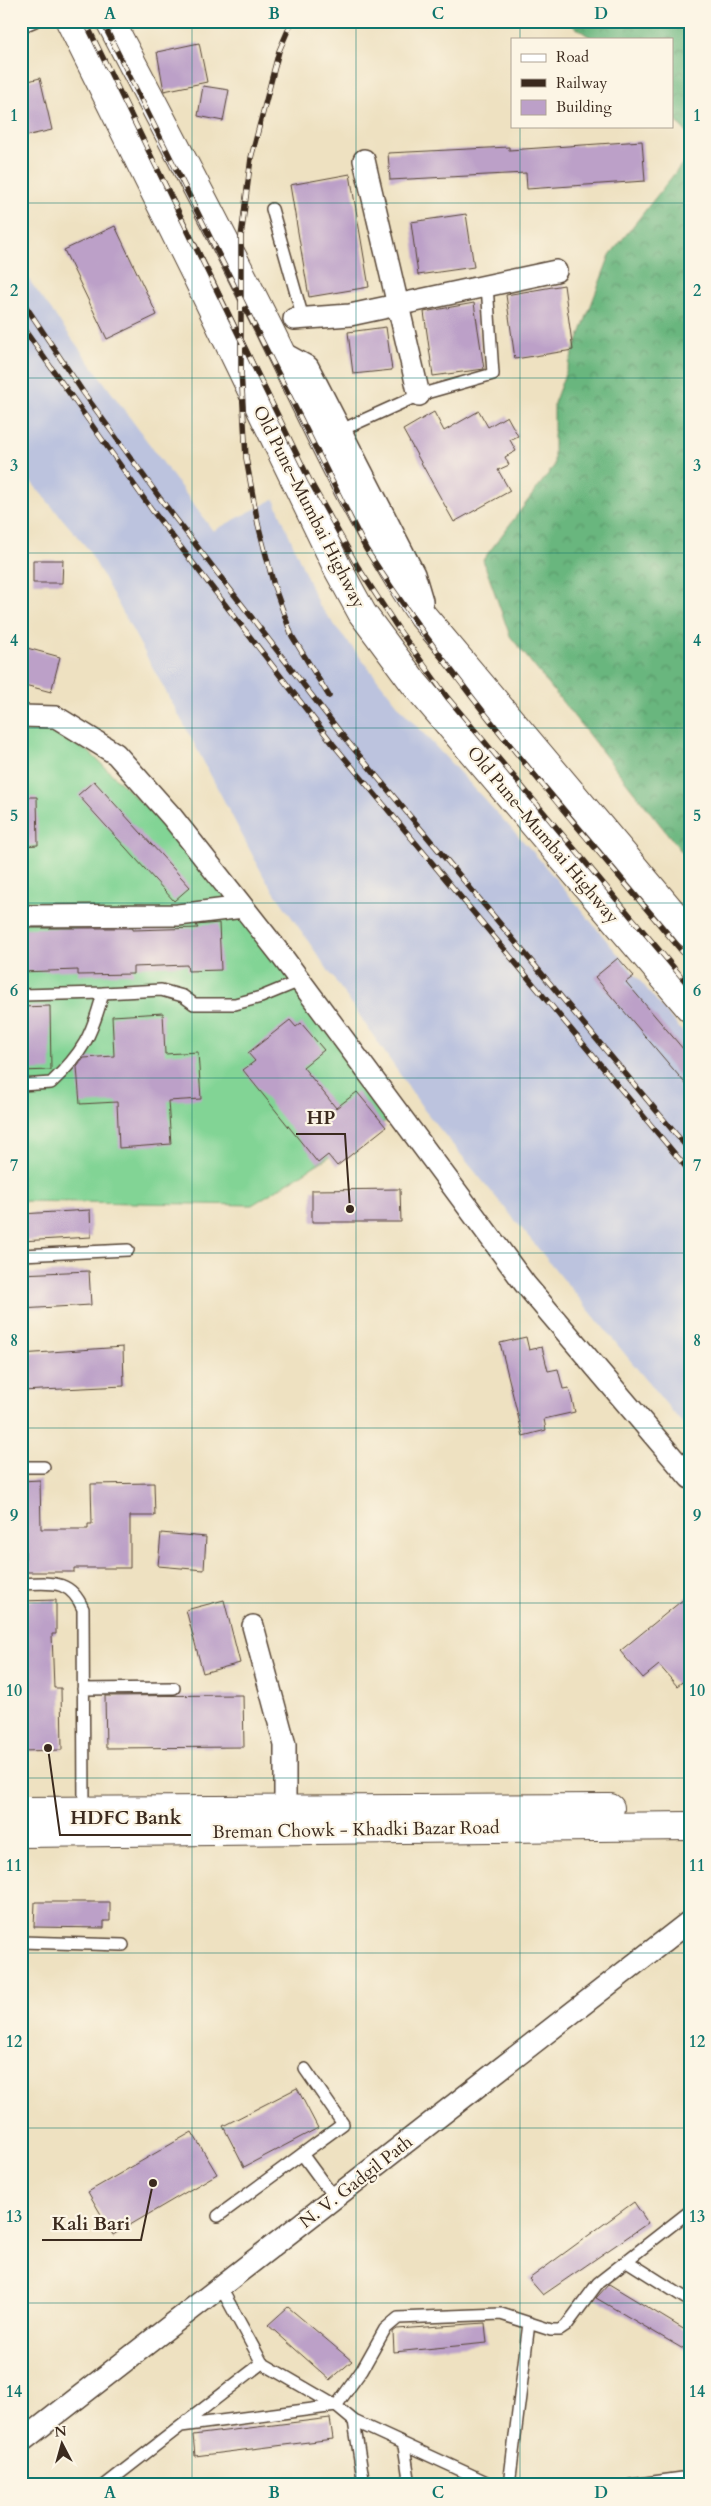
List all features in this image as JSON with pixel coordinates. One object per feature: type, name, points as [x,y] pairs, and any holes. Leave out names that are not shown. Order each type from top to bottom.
[{"type":"main road","name":"Old Pune–Mumbai Highway","points":[[70,21],[338,570],[362,613],[414,683],[690,1008]]},
{"type":"main road","points":[[110,21],[279,351],[332,434],[382,552],[422,615],[690,934]]},
{"type":"main road","points":[[204,293],[242,276]]},
{"type":"main road","name":"Breman Chowk - Khadki Bazar Road","points":[[21,1811],[285,1811],[690,1807]]},
{"type":"main road","name":"Breman Chowk - Khadki Bazar Road","points":[[21,1833],[690,1826]]},
{"type":"street","points":[[364,160],[419,395]]},
{"type":"street","points":[[299,319],[350,315],[556,271]]},
{"type":"street","points":[[21,716],[56,716],[116,754],[172,817],[300,981],[525,1284],[690,1478]]},
{"type":"street","points":[[21,916],[178,915],[244,907]]},
{"type":"street","points":[[253,1626],[286,1745],[285,1811]]},
{"type":"street","name":"N. V. Gadgil Path","points":[[21,2442],[690,1921]]},
{"type":"lane","points":[[21,27],[35,21]]},
{"type":"lane","points":[[272,209],[299,319]]},
{"type":"lane","points":[[332,434],[419,395],[493,374],[487,286]]},
{"type":"lane","points":[[21,995],[161,990],[182,996],[194,1004],[235,1004],[260,997],[300,981]]},
{"type":"lane","points":[[21,1085],[51,1083],[68,1067],[93,1028],[102,993]]},
{"type":"lane","points":[[21,1255],[128,1250]]},
{"type":"lane","points":[[21,1467],[44,1467]]},
{"type":"lane","points":[[21,1584],[55,1583],[65,1586],[79,1600],[83,1609],[84,1811]]},
{"type":"lane","points":[[84,1689],[174,1688]]},
{"type":"lane","points":[[21,1942],[123,1944]]},
{"type":"lane","points":[[218,2216],[343,2124],[305,2069]]},
{"type":"lane","points":[[302,2154],[335,2199]]},
{"type":"lane","points":[[180,2426],[336,2406],[362,2370],[385,2329],[398,2318],[500,2314],[551,2330],[564,2328],[598,2282],[690,2211]]},
{"type":"lane","points":[[627,2261],[690,2301]]},
{"type":"lane","points":[[221,2288],[262,2363],[336,2406],[354,2421],[404,2446],[493,2485]]},
{"type":"lane","points":[[509,2485],[530,2323]]},
{"type":"lane","points":[[106,2485],[262,2363]]},
{"type":"lane","points":[[354,2421],[364,2485]]},
{"type":"lane","points":[[404,2446],[410,2485]]},
{"type":"lane","points":[[631,2485],[690,2476]]},
{"type":"shaded area","points":[[21,269],[213,531],[274,499],[318,604],[401,709],[534,853],[690,1041],[690,1433],[425,1111],[264,877],[188,732],[88,549],[21,470]]},
{"type":"green space","points":[[566,21],[690,21],[690,136],[674,119],[674,38],[592,38]]},
{"type":"green space","points":[[690,154],[690,862],[510,636],[483,560],[554,466],[554,403],[610,255]]},
{"type":"green space","points":[[21,717],[89,752],[232,891],[389,1119],[252,1205],[21,1201]]},
{"type":"building","points":[[199,43],[207,82],[164,91],[157,52]]},
{"type":"building","points":[[40,78],[52,130],[21,137],[21,83]]},
{"type":"building","points":[[203,86],[229,90],[223,121],[198,116]]},
{"type":"building","points":[[642,141],[645,181],[527,189],[526,173],[390,180],[388,153],[509,147],[509,150]]},
{"type":"building","points":[[350,174],[369,287],[309,297],[290,185]]},
{"type":"building","points":[[466,214],[474,267],[418,275],[411,222]]},
{"type":"building","points":[[115,226],[157,315],[107,339],[64,250]]},
{"type":"building","points":[[564,285],[573,350],[515,359],[506,295]]},
{"type":"building","points":[[474,303],[484,369],[433,376],[424,312]]},
{"type":"building","points":[[386,327],[392,370],[353,374],[348,332]]},
{"type":"building","points":[[479,411],[488,427],[507,416],[518,436],[510,440],[516,451],[505,457],[509,465],[498,470],[510,491],[454,522],[403,430],[434,412],[444,431]]},
{"type":"building","points":[[33,560],[63,560],[62,583],[33,583]]},
{"type":"building","points":[[27,648],[60,657],[51,692],[21,684],[21,667]]},
{"type":"building","points":[[94,781],[190,887],[174,901],[78,795]]},
{"type":"building","points":[[21,797],[37,797],[38,845],[21,846]]},
{"type":"building","points":[[219,923],[221,970],[188,971],[187,965],[133,967],[133,974],[78,975],[78,970],[21,972],[21,932],[24,932],[24,928],[133,928],[133,930],[198,928],[196,925]]},
{"type":"building","points":[[618,958],[634,976],[626,982],[690,1057],[690,1089],[595,977]]},
{"type":"building","points":[[50,1006],[51,1070],[21,1071],[21,1007]]},
{"type":"building","points":[[163,1013],[165,1054],[198,1052],[201,1099],[168,1101],[171,1144],[119,1148],[117,1102],[80,1104],[77,1067],[84,1058],[114,1056],[112,1016]]},
{"type":"building","points":[[290,1020],[296,1027],[301,1023],[324,1050],[303,1067],[336,1108],[357,1092],[386,1127],[337,1166],[328,1155],[318,1163],[243,1070],[255,1061],[248,1053]]},
{"type":"building","points":[[400,1189],[401,1222],[312,1222],[312,1190]]},
{"type":"building","points":[[90,1210],[91,1237],[21,1241],[21,1214]]},
{"type":"building","points":[[89,1271],[91,1305],[21,1309],[21,1274]]},
{"type":"building","points":[[526,1337],[529,1350],[542,1347],[548,1371],[558,1369],[563,1389],[569,1388],[575,1412],[544,1419],[546,1430],[523,1436],[500,1343]]},
{"type":"building","points":[[123,1347],[124,1386],[21,1391],[21,1354]]},
{"type":"building","points":[[40,1480],[41,1529],[88,1529],[88,1524],[92,1524],[91,1484],[154,1483],[155,1516],[130,1516],[130,1568],[74,1568],[74,1572],[25,1572],[25,1511],[21,1512],[21,1481]]},
{"type":"building","points":[[161,1533],[206,1537],[204,1570],[158,1566]]},
{"type":"building","points":[[690,1594],[690,1676],[677,1686],[659,1665],[643,1678],[620,1651]]},
{"type":"building","points":[[56,1600],[56,1634],[52,1634],[54,1688],[61,1688],[62,1750],[21,1751],[21,1601]]},
{"type":"building","points":[[224,1600],[240,1663],[203,1673],[186,1610]]},
{"type":"building","points":[[243,1695],[244,1747],[106,1748],[105,1696]]},
{"type":"building","points":[[35,1902],[110,1902],[110,1921],[104,1921],[104,1928],[34,1927]]},
{"type":"building","points":[[297,2088],[318,2128],[244,2167],[223,2126]]},
{"type":"building","points":[[192,2132],[217,2174],[113,2235],[88,2192]]},
{"type":"building","points":[[634,2202],[648,2223],[543,2295],[529,2279]]},
{"type":"building","points":[[609,2284],[690,2333],[690,2353],[596,2298]]},
{"type":"building","points":[[288,2307],[352,2361],[330,2380],[268,2325]]},
{"type":"building","points":[[485,2323],[487,2343],[394,2352],[393,2332],[397,2329]]},
{"type":"building","points":[[330,2418],[333,2439],[195,2456],[193,2435]]},
{"type":"railway","points":[[85,21],[310,481],[358,567],[399,630],[447,697],[690,987]]},
{"type":"railway","points":[[102,21],[366,549],[441,657],[481,709],[690,961]]},
{"type":"railway","points":[[292,21],[279,51],[251,158],[241,237],[241,370],[246,458],[258,524],[274,586],[292,636],[329,696]]},
{"type":"railway","points":[[21,299],[83,392],[162,501],[343,736],[690,1151]]},
{"type":"railway","points":[[21,325],[152,510],[333,744],[690,1172]]},
{"type":"place","name":"HP","points":[[350,1209]]},
{"type":"place","name":"HDFC Bank","points":[[48,1748]]},
{"type":"place","name":"Kali Bari","points":[[153,2183]]}]
